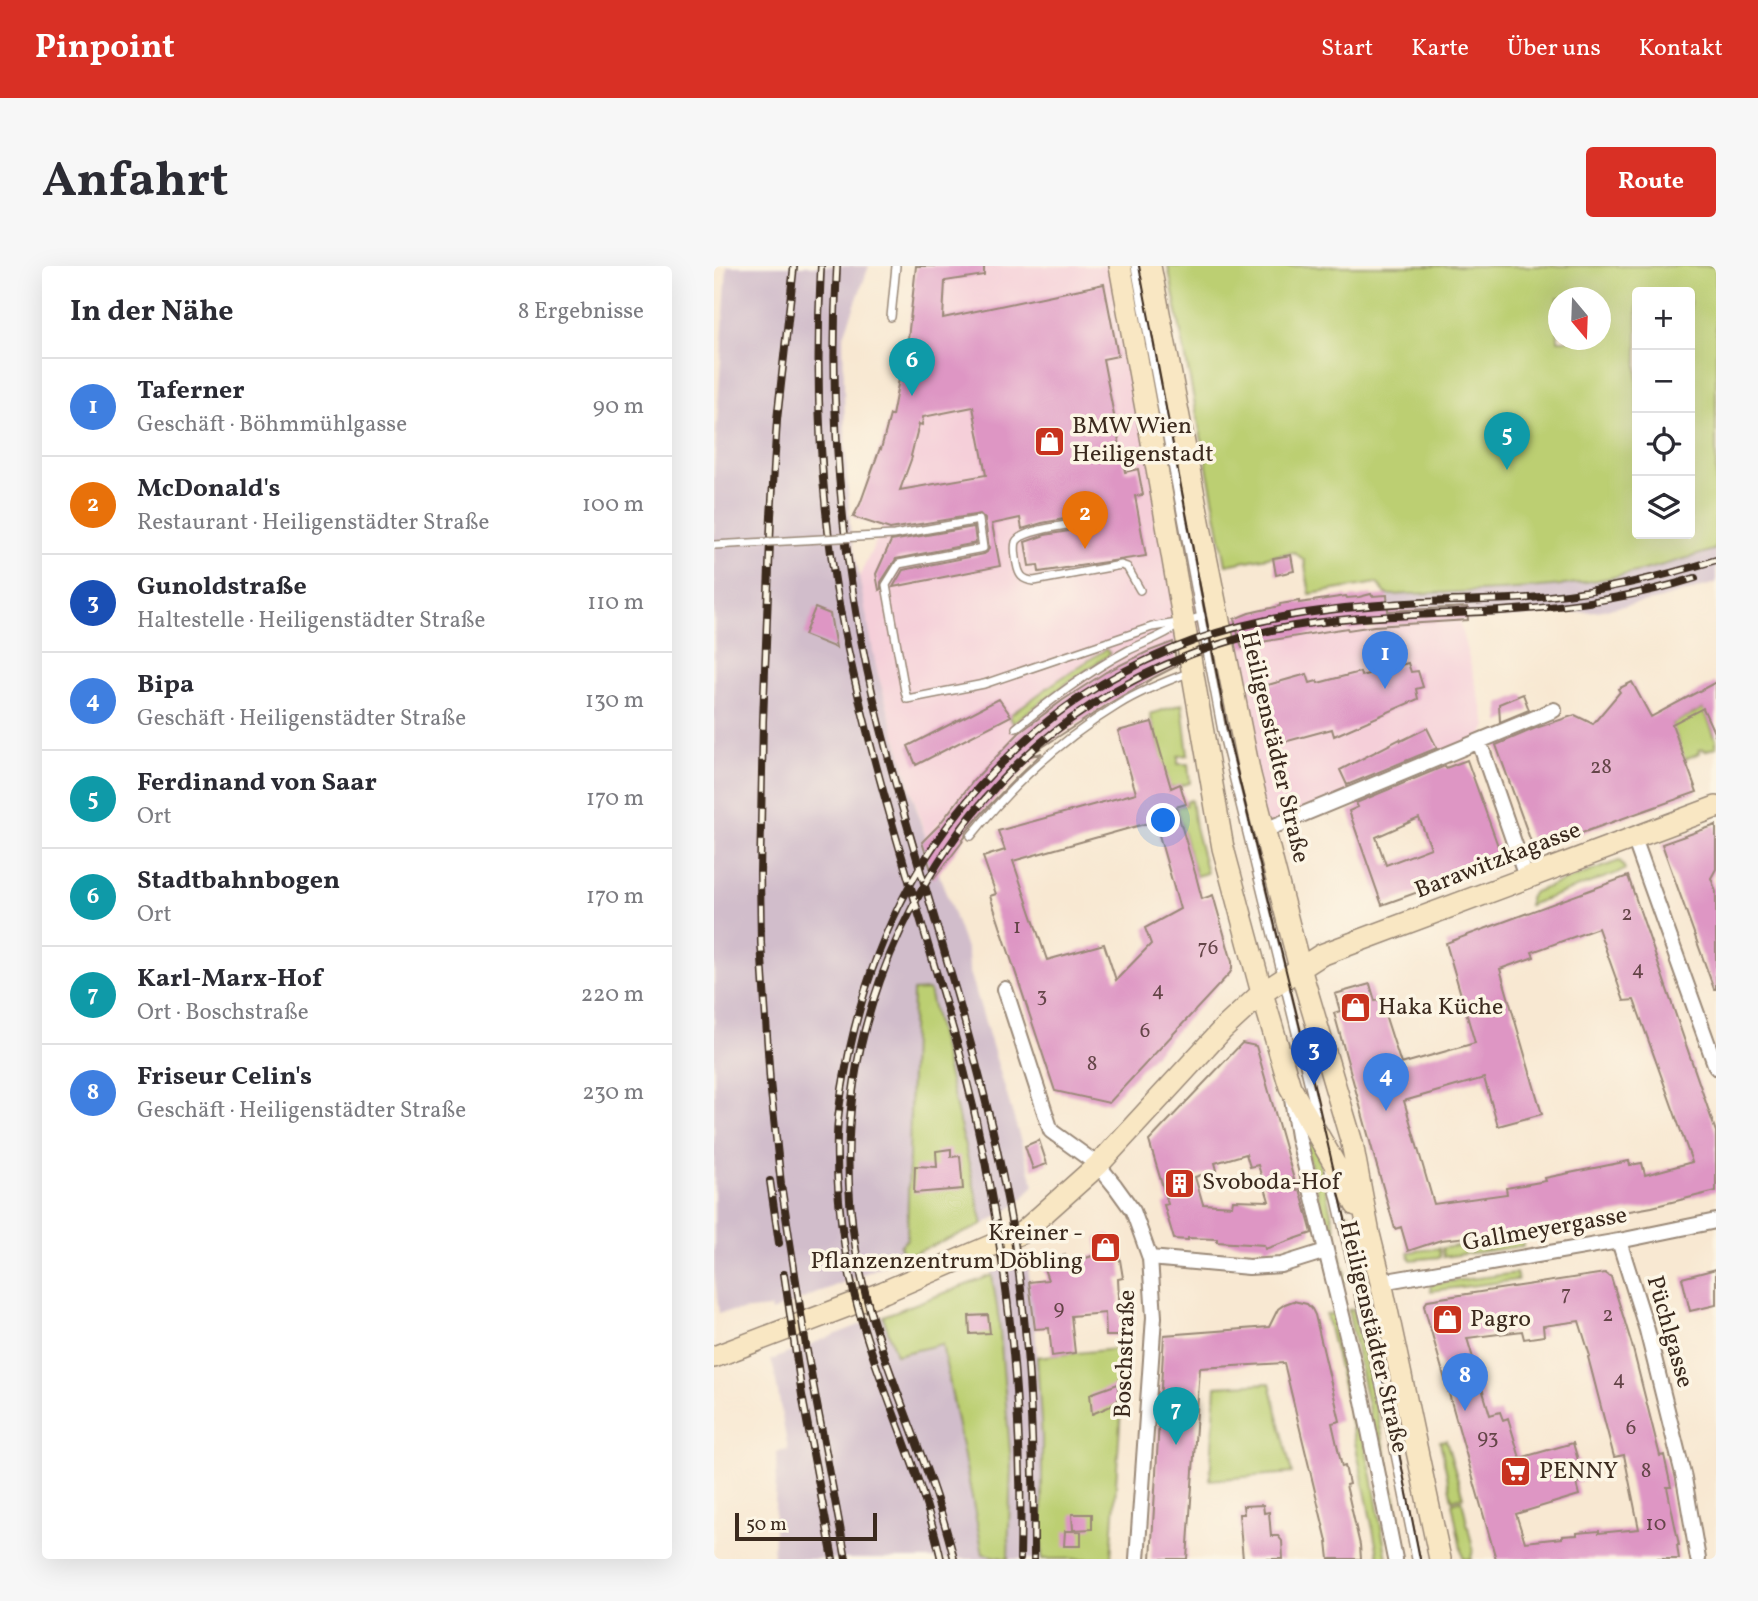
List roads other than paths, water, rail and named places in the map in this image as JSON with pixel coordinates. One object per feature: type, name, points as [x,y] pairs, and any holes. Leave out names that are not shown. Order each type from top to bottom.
[{"type":"main road","name":"Heiligenstädter Straße","points":[[1120,266],[1201,617],[1265,830],[1292,974],[1352,1143],[1369,1234],[1440,1559]]},
{"type":"main road","name":"Heiligenstädter Straße","points":[[1150,266],[1201,617],[1192,672],[1223,848],[1290,1087],[1344,1180],[1369,1234]]},
{"type":"main road","name":"Barawitzkagasse","points":[[714,1357],[884,1292],[1023,1232],[1098,1165],[1223,1029],[1262,993],[1321,955],[1716,807]]},
{"type":"street","points":[[1265,830],[1554,710]]},
{"type":"street","points":[[1479,741],[1526,877]]},
{"type":"street","points":[[1634,838],[1716,1067]]},
{"type":"street","name":"Boschstraße","points":[[1005,989],[1051,1131],[1098,1165],[1133,1210],[1150,1258],[1154,1317],[1137,1559]]},
{"type":"street","name":"Heiligenstädter Straße","points":[[1290,1087],[1298,1136],[1363,1401],[1395,1559]]},
{"type":"street","name":"Gallmeyergasse","points":[[1381,1282],[1619,1241],[1716,1221]]},
{"type":"street","name":"Püchlgasse","points":[[1619,1241],[1647,1330],[1684,1478],[1698,1559]]},
{"type":"street","points":[[1150,1258],[1259,1266],[1281,1265],[1326,1251]]},
{"type":"lane","points":[[891,317],[896,266]]},
{"type":"lane","points":[[1135,266],[1222,731],[1292,974],[1323,1143],[1389,1424],[1416,1559]]},
{"type":"lane","points":[[1083,518],[1078,523],[1021,536],[1016,543],[1015,552],[1019,575],[1025,580],[1034,581],[1121,565],[1127,567],[1140,590]]},
{"type":"lane","points":[[714,545],[894,535],[979,520],[983,548],[899,564],[886,585],[907,699],[984,684],[1152,627],[1201,617]]},
{"type":"lane","points":[[1016,728],[1091,672],[1127,651],[1201,617]]},
{"type":"lane","points":[[971,836],[988,814],[1032,770],[1089,724],[1119,703],[1192,672]]},
{"type":"tram line","points":[[1139,266],[1229,738],[1393,1423],[1420,1559]]},
{"type":"railway","points":[[794,266],[777,420],[771,516],[763,721],[761,943],[770,1082],[781,1184],[806,1346],[846,1559]]},
{"type":"railway","points":[[821,266],[818,353],[820,441],[834,572],[865,725],[959,1050],[988,1176],[1008,1303],[1014,1367],[1020,1559]]},
{"type":"railway","points":[[837,266],[837,440],[847,554],[880,725],[976,1064],[1012,1225],[1028,1367],[1034,1559]]},
{"type":"railway","points":[[941,1559],[931,1520],[877,1367],[853,1289],[840,1207],[837,1136],[850,1048],[860,1009],[886,934],[922,865],[967,801],[1025,741],[1069,705],[1147,660],[1218,633],[1267,620],[1336,609],[1526,598],[1592,590],[1634,582],[1716,560]]},
{"type":"railway","points":[[954,1559],[931,1481],[888,1367],[864,1290],[853,1230],[849,1167],[854,1084],[864,1032],[880,981],[901,930],[927,880],[958,834],[992,791],[1030,752],[1071,719],[1142,676],[1193,654],[1245,637],[1300,625],[1386,616],[1550,607],[1623,596],[1695,578]]},
{"type":"railway","points":[[770,1181],[779,1243]]},
{"type":"railway","points":[[784,1274],[802,1395],[833,1559]]},
{"type":"place","name":"Stadtbahnbogen","points":[[912,396]]},
{"type":"place","name":"BMW Wien Heiligenstadt","points":[[1049,441]]},
{"type":"place","name":"Ferdinand von Saar","points":[[1507,470]]},
{"type":"place","name":"McDonald's","points":[[1085,549]]},
{"type":"place","name":"Taferner","points":[[1385,689]]},
{"type":"place","name":"Haka Küche","points":[[1355,1008]]},
{"type":"place","name":"Gunoldstraße","points":[[1314,1085]]},
{"type":"place","name":"Bipa","points":[[1386,1111]]},
{"type":"place","name":"Svoboda-Hof","points":[[1179,1183]]},
{"type":"place","name":"Kreiner - Pflanzenzentrum Döbling","points":[[1106,1248]]},
{"type":"place","name":"Pagro","points":[[1447,1320]]},
{"type":"place","name":"Friseur Celin's","points":[[1465,1411]]},
{"type":"place","name":"Karl-Marx-Hof","points":[[1176,1445]]},
{"type":"place","name":"PENNY","points":[[1516,1472]]}]
